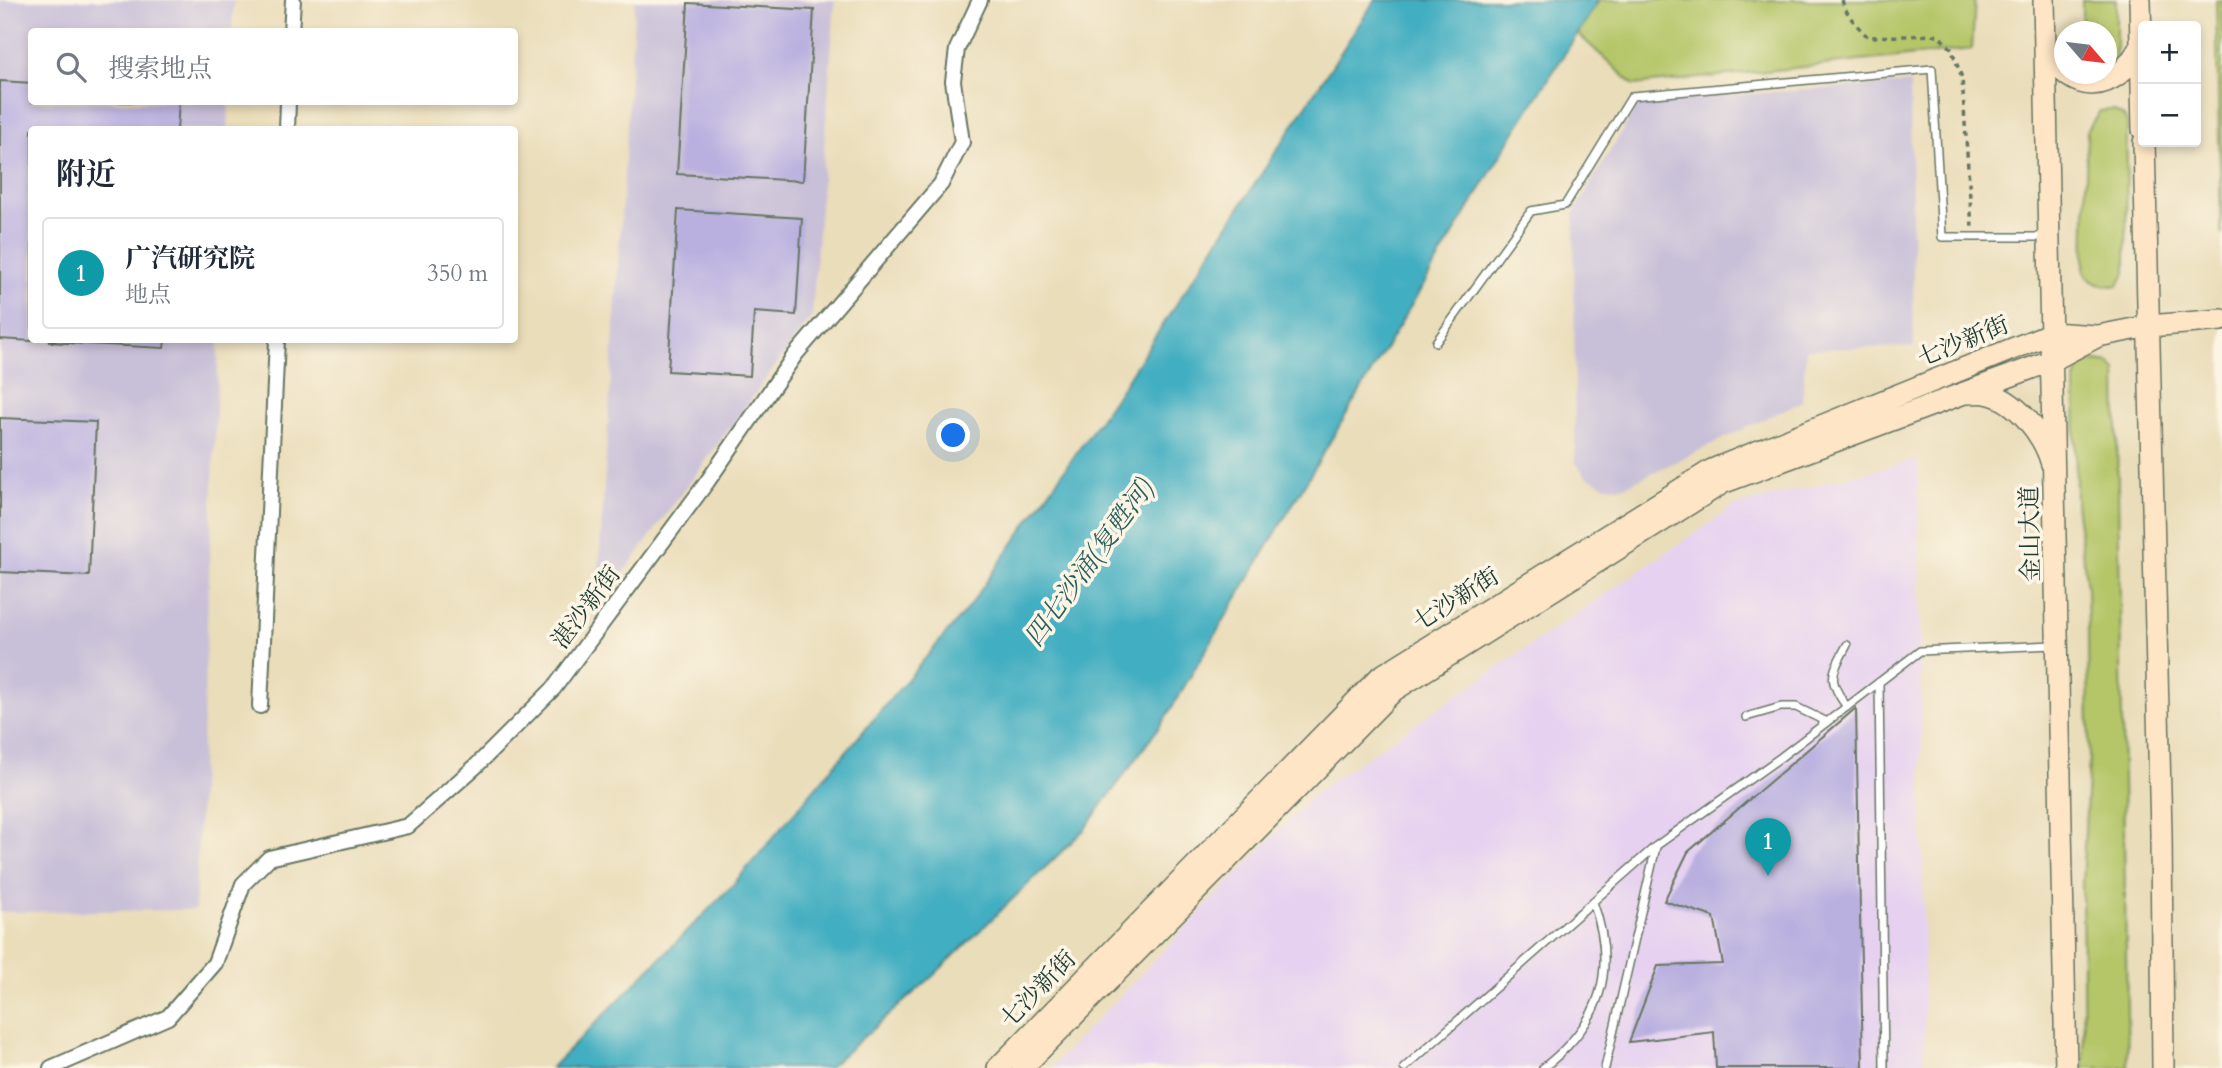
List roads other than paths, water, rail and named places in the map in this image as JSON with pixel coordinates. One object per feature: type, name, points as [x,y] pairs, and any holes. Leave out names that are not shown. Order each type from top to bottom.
[{"type":"street","points":[[291,28],[293,0]]},
{"type":"street","name":"湛沙新街","points":[[51,1068],[168,1017],[215,963],[243,884],[269,858],[408,826],[475,767],[554,688],[707,482],[794,355],[941,184],[962,142],[953,81],[957,49],[980,0]]},
{"type":"street","name":"金山大道","points":[[2045,0],[2066,1068]]},
{"type":"street","points":[[2140,0],[2140,21]]},
{"type":"street","points":[[2046,48],[2054,65],[2067,77],[2084,83],[2102,83],[2119,76],[2132,63],[2138,51]]},
{"type":"street","points":[[287,126],[288,105]]},
{"type":"street","points":[[2144,147],[2161,834],[2163,1068]]},
{"type":"street","points":[[2052,333],[2098,336],[2149,326],[2222,320]]},
{"type":"street","name":"七沙新街","points":[[998,1068],[1380,677],[1712,470],[2052,333]]},
{"type":"street","name":"七沙新街","points":[[1023,1068],[1394,690],[1722,483],[2053,359],[2098,336]]},
{"type":"street","points":[[260,706],[277,343]]},
{"type":"street","points":[[1963,393],[1984,392],[2004,400],[2023,416],[2050,456],[2056,478]]},
{"type":"lane","points":[[1436,342],[1531,211],[1565,205],[1632,96],[1932,69],[1942,237],[2050,237]]},
{"type":"lane","points":[[1847,645],[1833,673],[1834,690],[1847,707]]},
{"type":"lane","points":[[1404,1068],[1656,846],[1920,651],[2058,645]]},
{"type":"lane","points":[[1879,682],[1884,1068]]},
{"type":"lane","points":[[1745,717],[1782,707],[1796,707],[1827,722]]},
{"type":"lane","points":[[1605,1068],[1656,846]]},
{"type":"lane","points":[[1543,1068],[1555,1059],[1595,1009],[1602,983],[1603,964],[1600,923],[1593,902]]},
{"type":"water","name":"四七沙涌(复甦河)","points":[[1375,0],[1599,0],[1509,141],[1165,719],[1084,830],[933,976],[828,1068],[551,1068],[732,886],[968,608],[1119,392]]},
{"type":"place","name":"广汽研究院","points":[[1768,876]]}]
